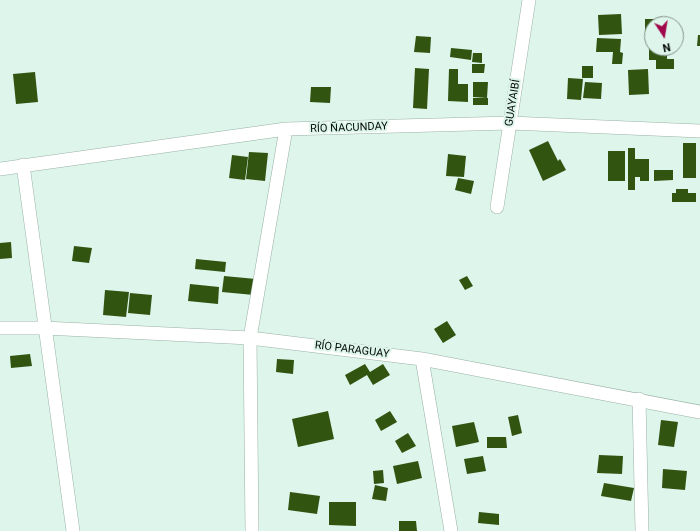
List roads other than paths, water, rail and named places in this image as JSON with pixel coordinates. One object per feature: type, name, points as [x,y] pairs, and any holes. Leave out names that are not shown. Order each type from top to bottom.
[{"type":"street","name":"GUAYAIBÍ","points":[[497,207],[529,0]]},
{"type":"street","name":"RÍO ÑACUNDAY","points":[[0,169],[286,130],[510,123],[700,131]]},
{"type":"street","points":[[252,531],[250,338],[286,130]]},
{"type":"street","points":[[23,165],[44,328],[73,531]]},
{"type":"street","name":"RÍO PARAGUAY","points":[[0,328],[44,328],[250,338],[422,358],[700,412]]},
{"type":"street","points":[[422,358],[451,531]]},
{"type":"street","points":[[639,399],[642,531]]}]
